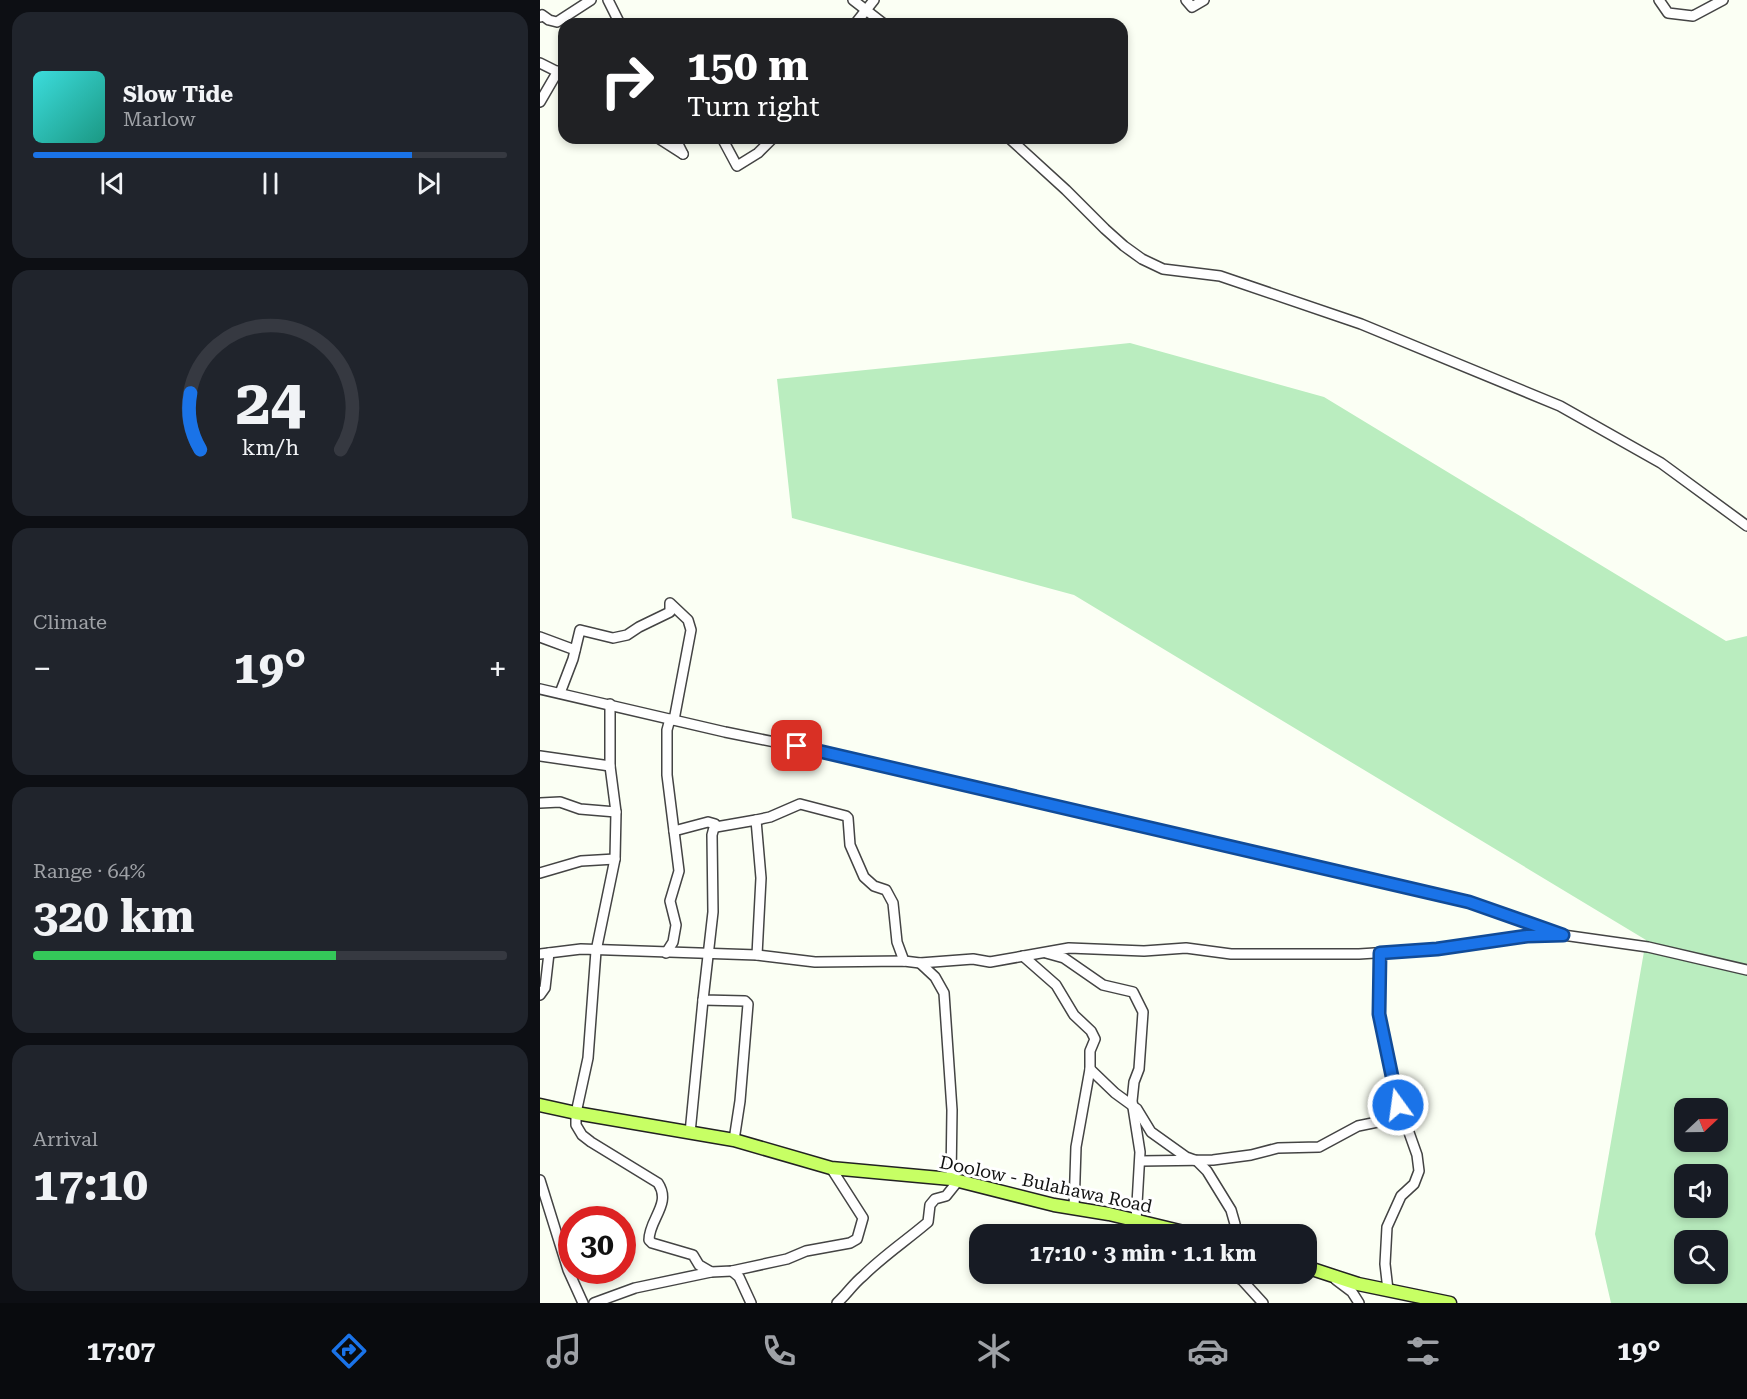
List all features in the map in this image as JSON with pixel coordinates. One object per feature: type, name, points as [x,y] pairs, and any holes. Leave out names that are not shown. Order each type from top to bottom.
[{"type":"main road","name":"Doolow - Bulahawa Road","points":[[540,1105],[734,1140],[831,1168],[954,1180],[1149,1224]]},
{"type":"main road","points":[[1317,1270],[1358,1284],[1450,1303]]},
{"type":"street","points":[[563,18],[591,0]]},
{"type":"street","points":[[608,0],[617,18]]},
{"type":"street","points":[[853,0],[876,18]]},
{"type":"street","points":[[858,18],[874,0]]},
{"type":"street","points":[[1186,0],[1192,7],[1204,0]]},
{"type":"street","points":[[1659,0],[1668,13],[1693,16],[1723,0]]},
{"type":"street","points":[[540,17],[542,15],[549,20],[558,21]]},
{"type":"street","points":[[540,63],[558,72]]},
{"type":"street","points":[[540,102],[558,77]]},
{"type":"street","points":[[667,144],[682,154],[678,144]]},
{"type":"street","points":[[725,144],[737,166],[758,153],[767,144]]},
{"type":"street","points":[[1016,144],[1118,241],[1142,259],[1163,269],[1220,276],[1361,324],[1560,406],[1660,463],[1747,526]]},
{"type":"street","points":[[560,693],[580,630],[613,638],[627,636],[639,627],[670,612],[670,603],[688,620],[691,630],[672,720],[667,730],[667,775],[679,871],[670,901],[676,925],[673,942],[666,953]]},
{"type":"street","points":[[540,637],[575,650]]},
{"type":"street","points":[[540,689],[819,751],[1469,902],[1563,935]]},
{"type":"street","points":[[610,704],[610,766],[616,812],[615,859],[596,951],[588,1058],[576,1113],[576,1125],[582,1135],[607,1153],[658,1183],[662,1189],[664,1197],[662,1207],[649,1232],[649,1240],[652,1243],[693,1255],[699,1264],[711,1272]]},
{"type":"street","points":[[540,756],[610,766]]},
{"type":"street","points":[[540,803],[561,802],[580,808],[616,812]]},
{"type":"street","points":[[716,827],[770,817],[800,804],[846,816],[850,845],[864,877],[874,886],[886,890],[894,903],[897,942],[904,961]]},
{"type":"street","points":[[756,820],[761,878],[757,955]]},
{"type":"street","points":[[674,831],[708,822],[715,824],[716,827]]},
{"type":"street","points":[[690,1133],[709,954],[714,888],[712,835],[716,827]]},
{"type":"street","points":[[540,873],[581,861],[615,859]]},
{"type":"street","points":[[540,995],[545,988],[545,953],[581,949],[757,955],[815,962],[904,961],[920,963],[973,959],[990,962],[1078,948],[1144,951],[1186,948],[1231,954],[1380,953],[1437,949],[1527,936],[1563,935],[1648,948],[1747,970]]},
{"type":"street","points":[[1043,952],[1064,958],[1103,985],[1133,993],[1140,1003],[1143,1012],[1143,1026],[1139,1069],[1134,1082],[1133,1104],[1140,1161],[1136,1221]]},
{"type":"street","points":[[1380,953],[1379,1014],[1395,1093],[1413,1144],[1419,1172],[1414,1184],[1401,1196],[1387,1227],[1385,1264],[1388,1290]]},
{"type":"street","points":[[1023,956],[1056,985],[1074,1015],[1091,1031],[1095,1039],[1090,1051],[1090,1069],[1076,1147],[1074,1208]]},
{"type":"street","points":[[837,1303],[849,1293],[852,1286],[864,1274],[928,1222],[930,1205],[935,1199],[946,1196],[954,1180],[944,993],[935,977],[920,963]]},
{"type":"street","points":[[703,1000],[745,1001],[748,1005],[740,1101],[734,1140]]},
{"type":"street","points":[[1090,1069],[1114,1093],[1133,1104],[1151,1132],[1186,1157],[1197,1161],[1207,1171],[1231,1210],[1235,1224]]},
{"type":"street","points":[[1140,1161],[1197,1161],[1251,1155],[1278,1148],[1319,1147],[1358,1126],[1402,1117]]},
{"type":"street","points":[[594,1303],[635,1288],[787,1259],[806,1251],[850,1243],[858,1239],[863,1218],[831,1168]]},
{"type":"street","points":[[540,1180],[568,1270],[583,1303]]},
{"type":"street","points":[[732,1271],[740,1277],[751,1303]]},
{"type":"street","points":[[1328,1274],[1352,1292],[1359,1303]]},
{"type":"street","points":[[1246,1284],[1263,1303]]},
{"type":"green space","points":[[1130,343],[1324,397],[1726,641],[1747,636],[1747,1303],[1611,1303],[1595,1234],[1646,940],[1074,595],[792,518],[777,379]]},
{"type":"route","points":[[797,746],[1469,902],[1563,935],[1527,936],[1437,949],[1380,953],[1379,1014],[1398,1105]]}]
